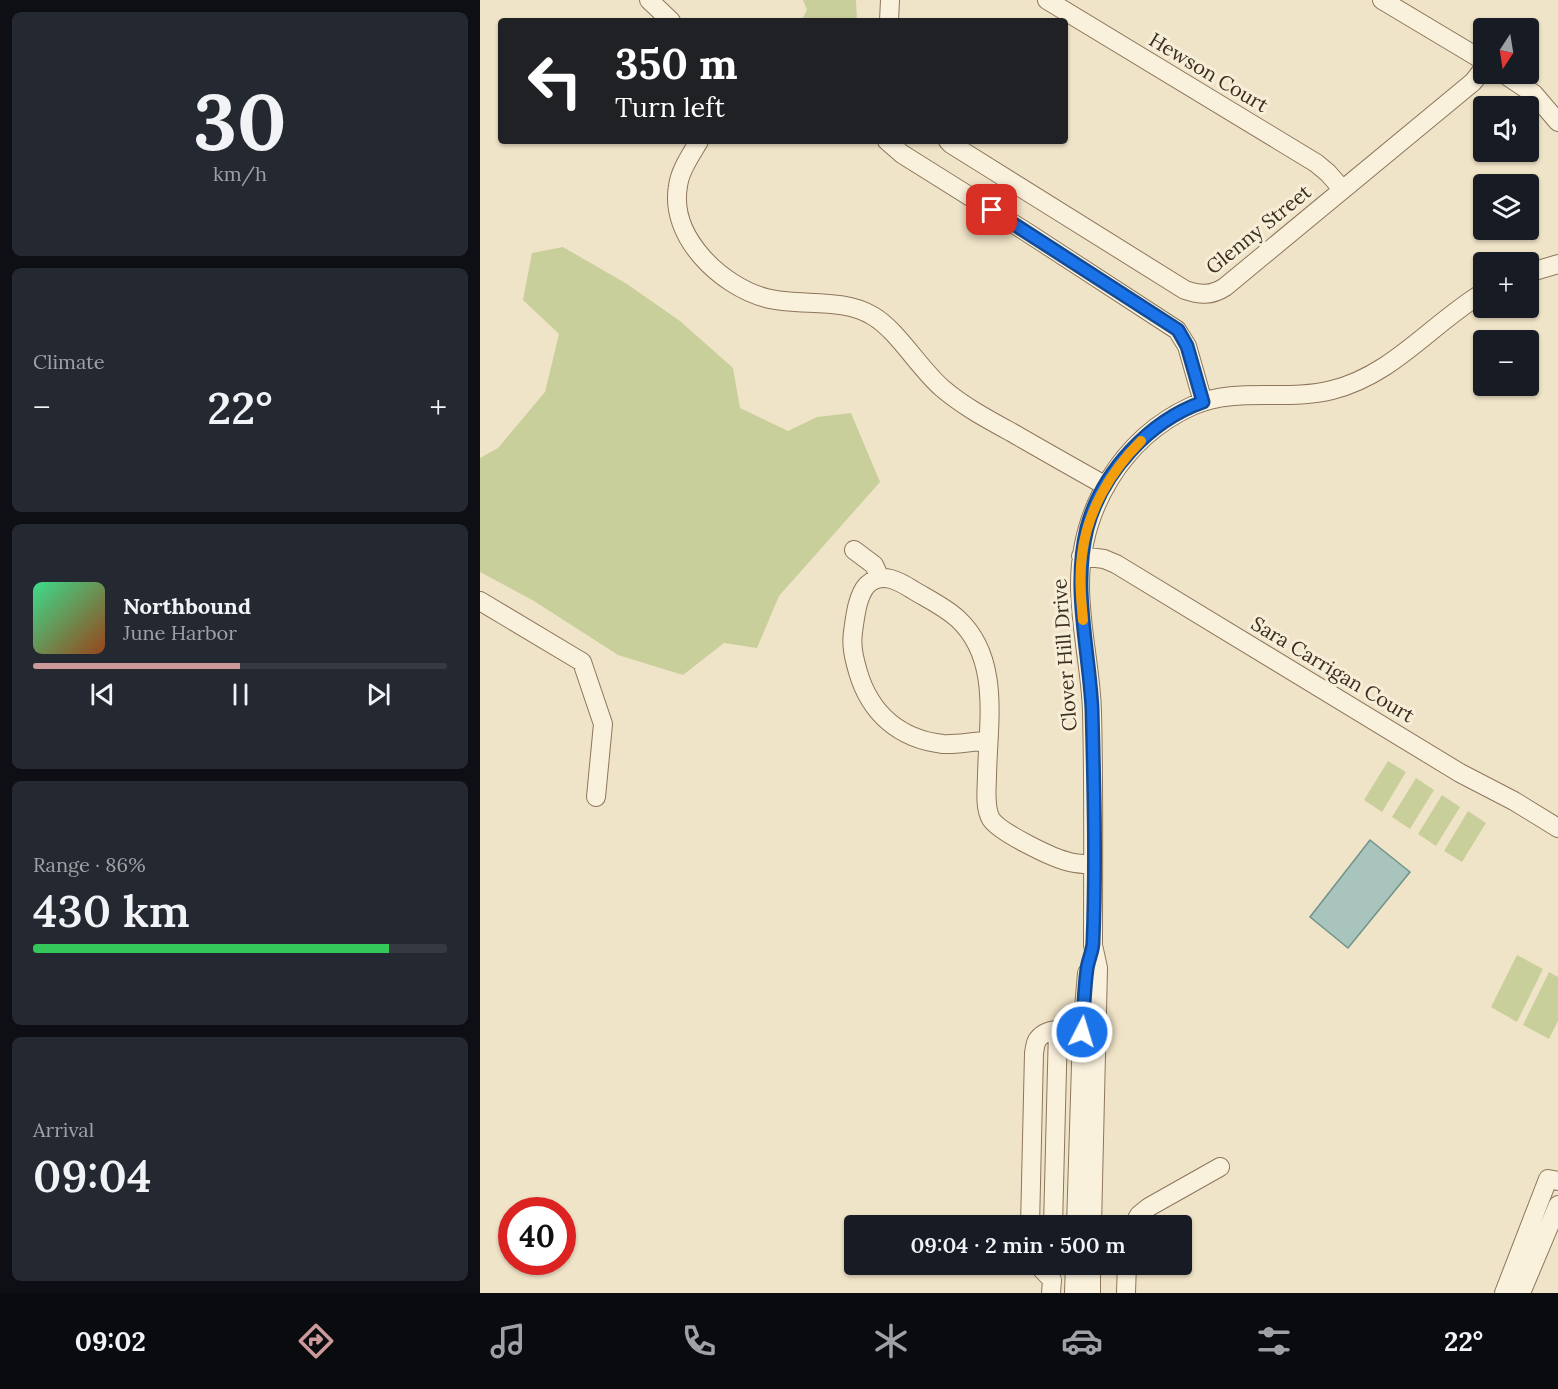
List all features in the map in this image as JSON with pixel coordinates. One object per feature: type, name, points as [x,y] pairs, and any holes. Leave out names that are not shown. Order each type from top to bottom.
[{"type":"street","points":[[649,0],[668,18]]},
{"type":"street","points":[[889,18],[890,0]]},
{"type":"street","name":"Hewson Court","points":[[1047,0],[1316,163],[1342,189]]},
{"type":"street","points":[[1382,0],[1473,54]]},
{"type":"street","name":"Glenny Street","points":[[951,144],[1185,290],[1206,295],[1216,293],[1225,287],[1473,82]]},
{"type":"street","points":[[1519,84],[1534,94],[1558,122]]},
{"type":"street","points":[[697,144],[681,174],[677,200],[685,233],[700,254],[717,271],[750,293],[792,302],[844,306],[873,316],[890,331],[929,376],[959,402],[1106,486]]},
{"type":"street","points":[[890,144],[902,154],[1178,330],[1187,346],[1203,402]]},
{"type":"street","points":[[1539,270],[1558,264]]},
{"type":"street","name":"Clover Hill Drive","points":[[1077,1215],[1089,1037],[1098,968],[1093,945],[1092,708],[1080,587],[1081,556],[1088,526],[1118,466],[1144,438],[1175,415],[1203,402],[1229,395],[1310,395],[1354,383],[1395,360],[1448,316],[1473,299]]},
{"type":"street","points":[[854,550],[874,565],[880,578]]},
{"type":"street","name":"Sara Carrigan Court","points":[[1081,556],[1116,564],[1460,773],[1514,801],[1558,828]]},
{"type":"street","points":[[988,741],[944,744],[919,738],[883,718],[870,702],[861,682],[851,643],[862,593],[866,586],[880,578],[894,579],[957,618],[970,633],[982,652],[987,674],[988,741],[987,804],[993,822],[1005,831],[1058,858],[1077,864],[1093,865]]},
{"type":"street","points":[[480,602],[486,603],[582,663],[603,724],[596,797]]},
{"type":"street","points":[[1053,1215],[1058,1029]]},
{"type":"street","points":[[1030,1215],[1036,1042],[1040,1036],[1058,1029],[1089,1037]]},
{"type":"street","name":"Clover Hill Drive","points":[[1089,1037],[1092,1215]]},
{"type":"street","points":[[1139,1215],[1220,1167]]},
{"type":"street","points":[[1504,1293],[1548,1179],[1558,1181]]},
{"type":"street","points":[[1521,1293],[1558,1205]]},
{"type":"street","points":[[1074,1293],[1075,1275]]},
{"type":"street","points":[[1091,1275],[1091,1293]]},
{"type":"street","points":[[1126,1293],[1127,1275]]},
{"type":"green space","points":[[803,0],[856,0],[857,18],[803,18],[807,10]]},
{"type":"green space","points":[[563,247],[627,284],[680,321],[733,368],[740,408],[788,431],[817,417],[851,413],[880,482],[779,596],[757,648],[724,643],[683,675],[618,655],[534,601],[480,572],[480,458],[498,448],[545,392],[559,334],[523,300],[532,253]]},
{"type":"green space","points":[[1388,761],[1406,772],[1382,812],[1364,800]]},
{"type":"green space","points":[[1416,778],[1434,790],[1410,829],[1392,817]]},
{"type":"green space","points":[[1442,795],[1460,807],[1436,846],[1418,834]]},
{"type":"green space","points":[[1468,811],[1486,823],[1462,862],[1444,851]]},
{"type":"green space","points":[[1517,955],[1543,969],[1517,1022],[1491,1007]]},
{"type":"green space","points":[[1549,972],[1558,977],[1558,1021],[1549,1039],[1523,1025]]},
{"type":"water","points":[[1370,840],[1410,872],[1348,948],[1310,917]]},
{"type":"slow traffic","points":[[1083,620],[1080,587],[1081,556],[1088,526],[1096,504],[1118,466],[1141,441]]},
{"type":"route","points":[[992,210],[1178,330],[1187,346],[1203,402],[1184,410],[1153,430],[1131,450],[1118,466],[1096,504],[1081,556],[1080,587],[1092,708],[1093,828],[1093,945],[1087,967],[1082,1032]]}]
